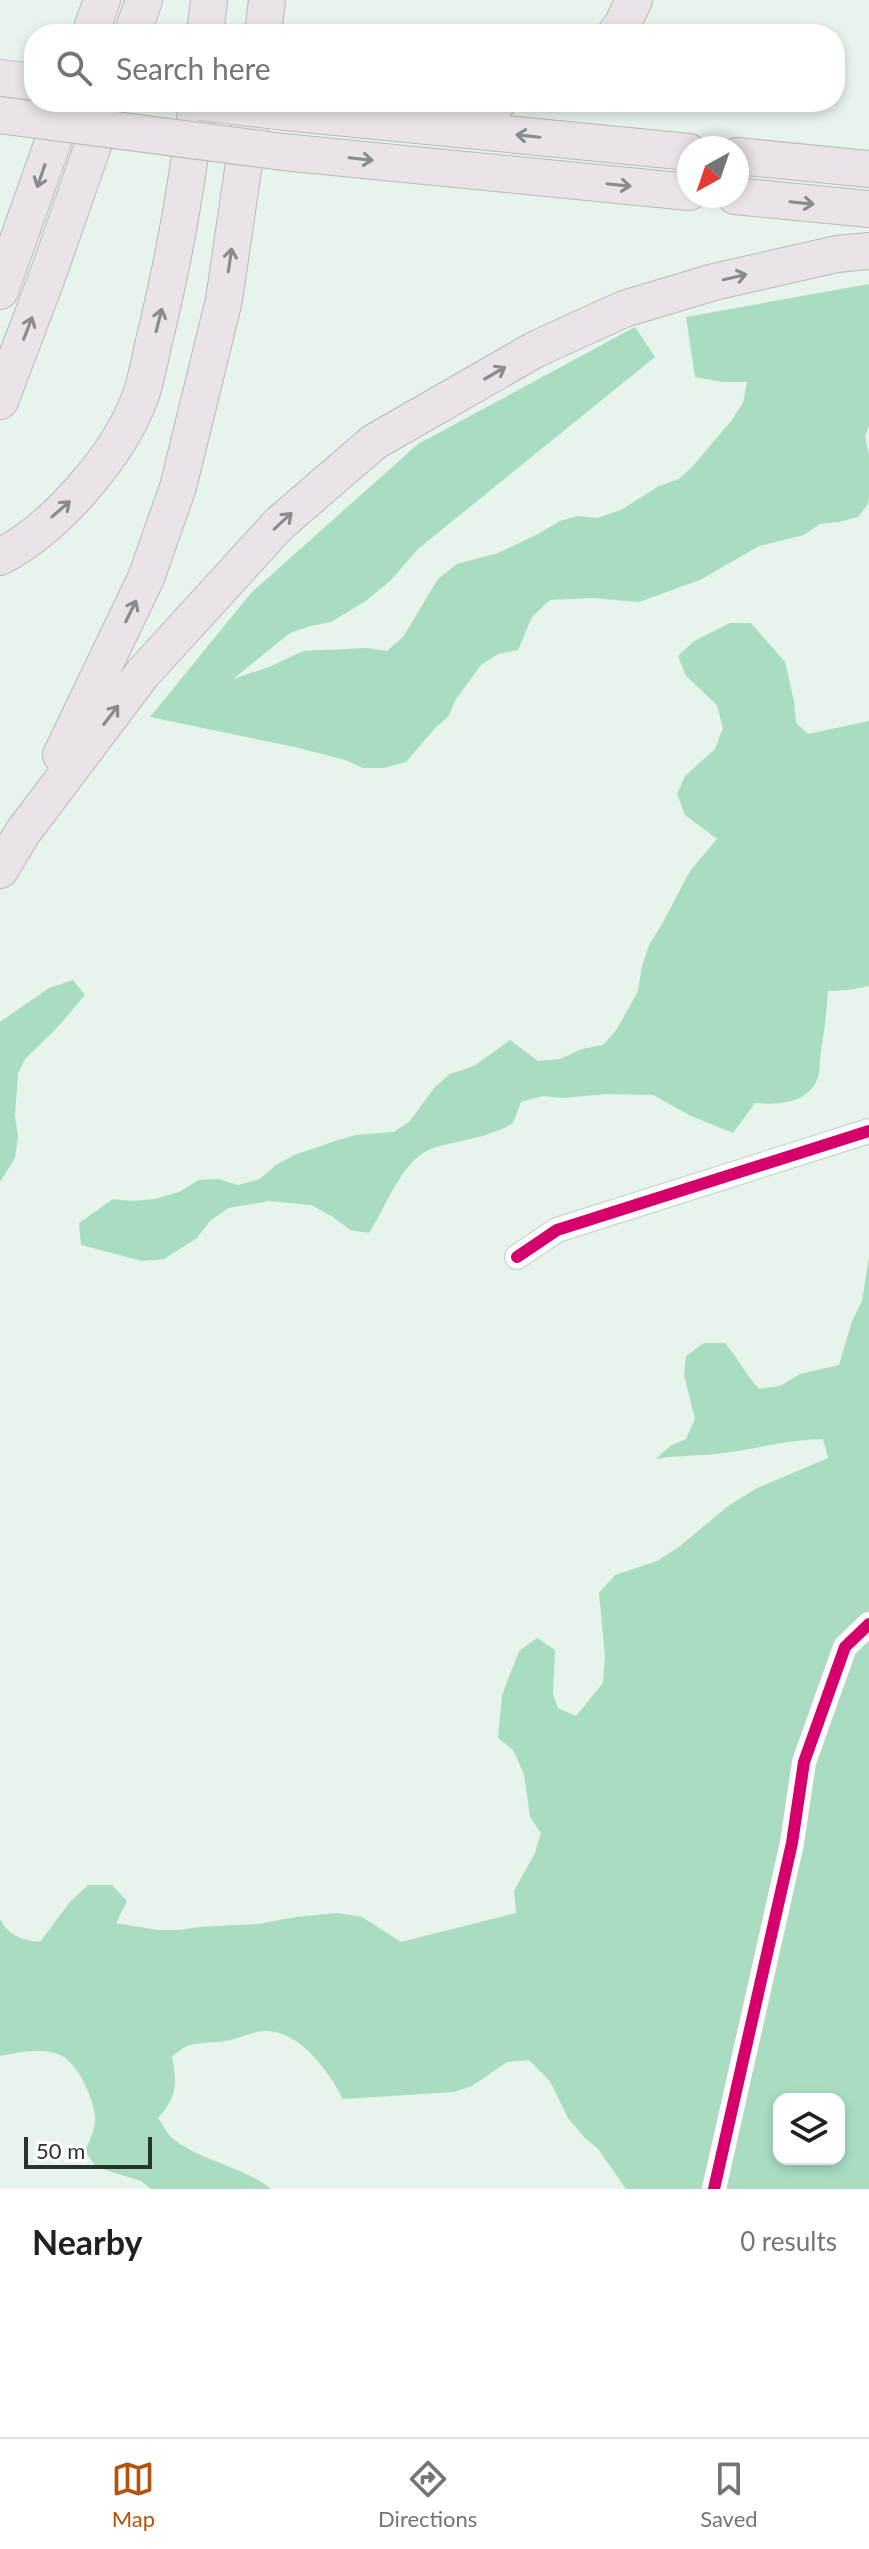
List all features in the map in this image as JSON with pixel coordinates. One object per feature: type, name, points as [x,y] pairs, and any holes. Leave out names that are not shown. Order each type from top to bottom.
[{"type":"highway","points":[[94,24],[102,0]]},
{"type":"highway","points":[[136,24],[144,0]]},
{"type":"highway","points":[[206,24],[209,0]]},
{"type":"highway","points":[[264,24],[267,0]]},
{"type":"highway","points":[[622,24],[634,0]]},
{"type":"highway","points":[[0,78],[24,81]]},
{"type":"highway","points":[[0,291],[63,112]]},
{"type":"highway","points":[[0,401],[105,112]]},
{"type":"highway","points":[[0,557],[18,548],[81,492],[117,444],[140,396],[172,265],[198,112]]},
{"type":"highway","points":[[0,870],[23,832],[146,578],[178,487],[268,112]]},
{"type":"highway","points":[[299,112],[677,151]]},
{"type":"highway","points":[[323,116],[398,112]]},
{"type":"highway","points":[[0,115],[283,152],[677,191]]},
{"type":"highway","points":[[749,157],[869,169]]},
{"type":"highway","points":[[749,197],[869,209]]},
{"type":"highway","points":[[23,832],[143,673],[279,524],[374,442],[536,349],[624,309],[714,282],[853,252]]},
{"type":"street","points":[[517,1257],[557,1230],[869,1131]]},
{"type":"street","points":[[714,2189],[792,1843],[804,1762],[845,1647],[869,1624]]},
{"type":"green space","points":[[869,284],[869,426],[865,436],[869,455],[869,497],[868,504],[858,517],[820,524],[804,535],[759,546],[700,580],[639,602],[593,598],[550,600],[532,617],[518,650],[498,654],[481,665],[456,699],[448,717],[406,762],[384,768],[363,768],[299,748],[150,717],[251,593],[418,444],[635,327],[655,357],[418,549],[390,581],[367,600],[331,622],[290,633],[233,679],[303,651],[366,648],[387,651],[403,637],[438,579],[457,564],[498,553],[560,521],[578,516],[597,518],[621,510],[659,486],[679,479],[731,421],[743,403],[747,382],[695,377],[686,317]]},
{"type":"green space","points":[[730,623],[751,623],[785,662],[796,723],[808,734],[869,721],[869,986],[828,991],[819,1074],[808,1093],[783,1103],[755,1103],[733,1133],[691,1116],[653,1095],[543,1096],[521,1102],[513,1123],[503,1128],[424,1152],[396,1184],[369,1233],[350,1230],[311,1205],[269,1201],[228,1208],[210,1221],[197,1238],[164,1259],[142,1261],[81,1245],[79,1223],[113,1199],[155,1199],[179,1192],[199,1180],[218,1179],[238,1185],[260,1179],[294,1155],[338,1140],[356,1135],[394,1132],[410,1121],[434,1088],[450,1074],[474,1066],[510,1040],[538,1061],[560,1059],[582,1049],[603,1045],[617,1029],[638,991],[649,945],[690,871],[717,839],[685,815],[677,794],[685,776],[715,749],[723,728],[717,705],[686,676],[678,656],[694,641]]},
{"type":"green space","points":[[73,980],[85,995],[25,1059],[18,1074],[15,1158],[0,1182],[0,1022],[49,988]]},
{"type":"green space","points":[[869,1257],[869,2189],[626,2189],[598,2149],[568,2118],[550,2081],[529,2060],[507,2062],[472,2086],[454,2092],[343,2099],[322,2066],[302,2046],[291,2038],[267,2031],[191,2045],[172,2056],[175,2075],[173,2096],[158,2118],[169,2135],[180,2144],[247,2174],[271,2189],[151,2189],[141,2181],[96,2167],[85,2151],[95,2125],[94,2108],[74,2066],[55,2053],[39,2051],[0,2056],[0,1919],[17,1936],[40,1942],[70,1902],[88,1885],[112,1885],[127,1901],[116,1923],[158,1930],[258,1924],[337,1913],[362,1917],[401,1942],[516,1913],[514,1891],[535,1853],[541,1833],[530,1817],[524,1774],[513,1750],[498,1738],[502,1696],[519,1651],[537,1638],[555,1650],[553,1694],[558,1708],[576,1716],[603,1683],[605,1657],[599,1593],[615,1575],[657,1561],[728,1506],[757,1488],[828,1458],[823,1439],[811,1439],[724,1453],[656,1459],[670,1446],[686,1439],[695,1419],[684,1375],[686,1356],[704,1343],[725,1343],[759,1389],[780,1386],[800,1374],[839,1365],[852,1321],[862,1301]]},
{"type":"cycle path","points":[[517,1257],[557,1230],[869,1131]]},
{"type":"cycle path","points":[[714,2189],[792,1843],[804,1762],[845,1647],[869,1624]]}]
